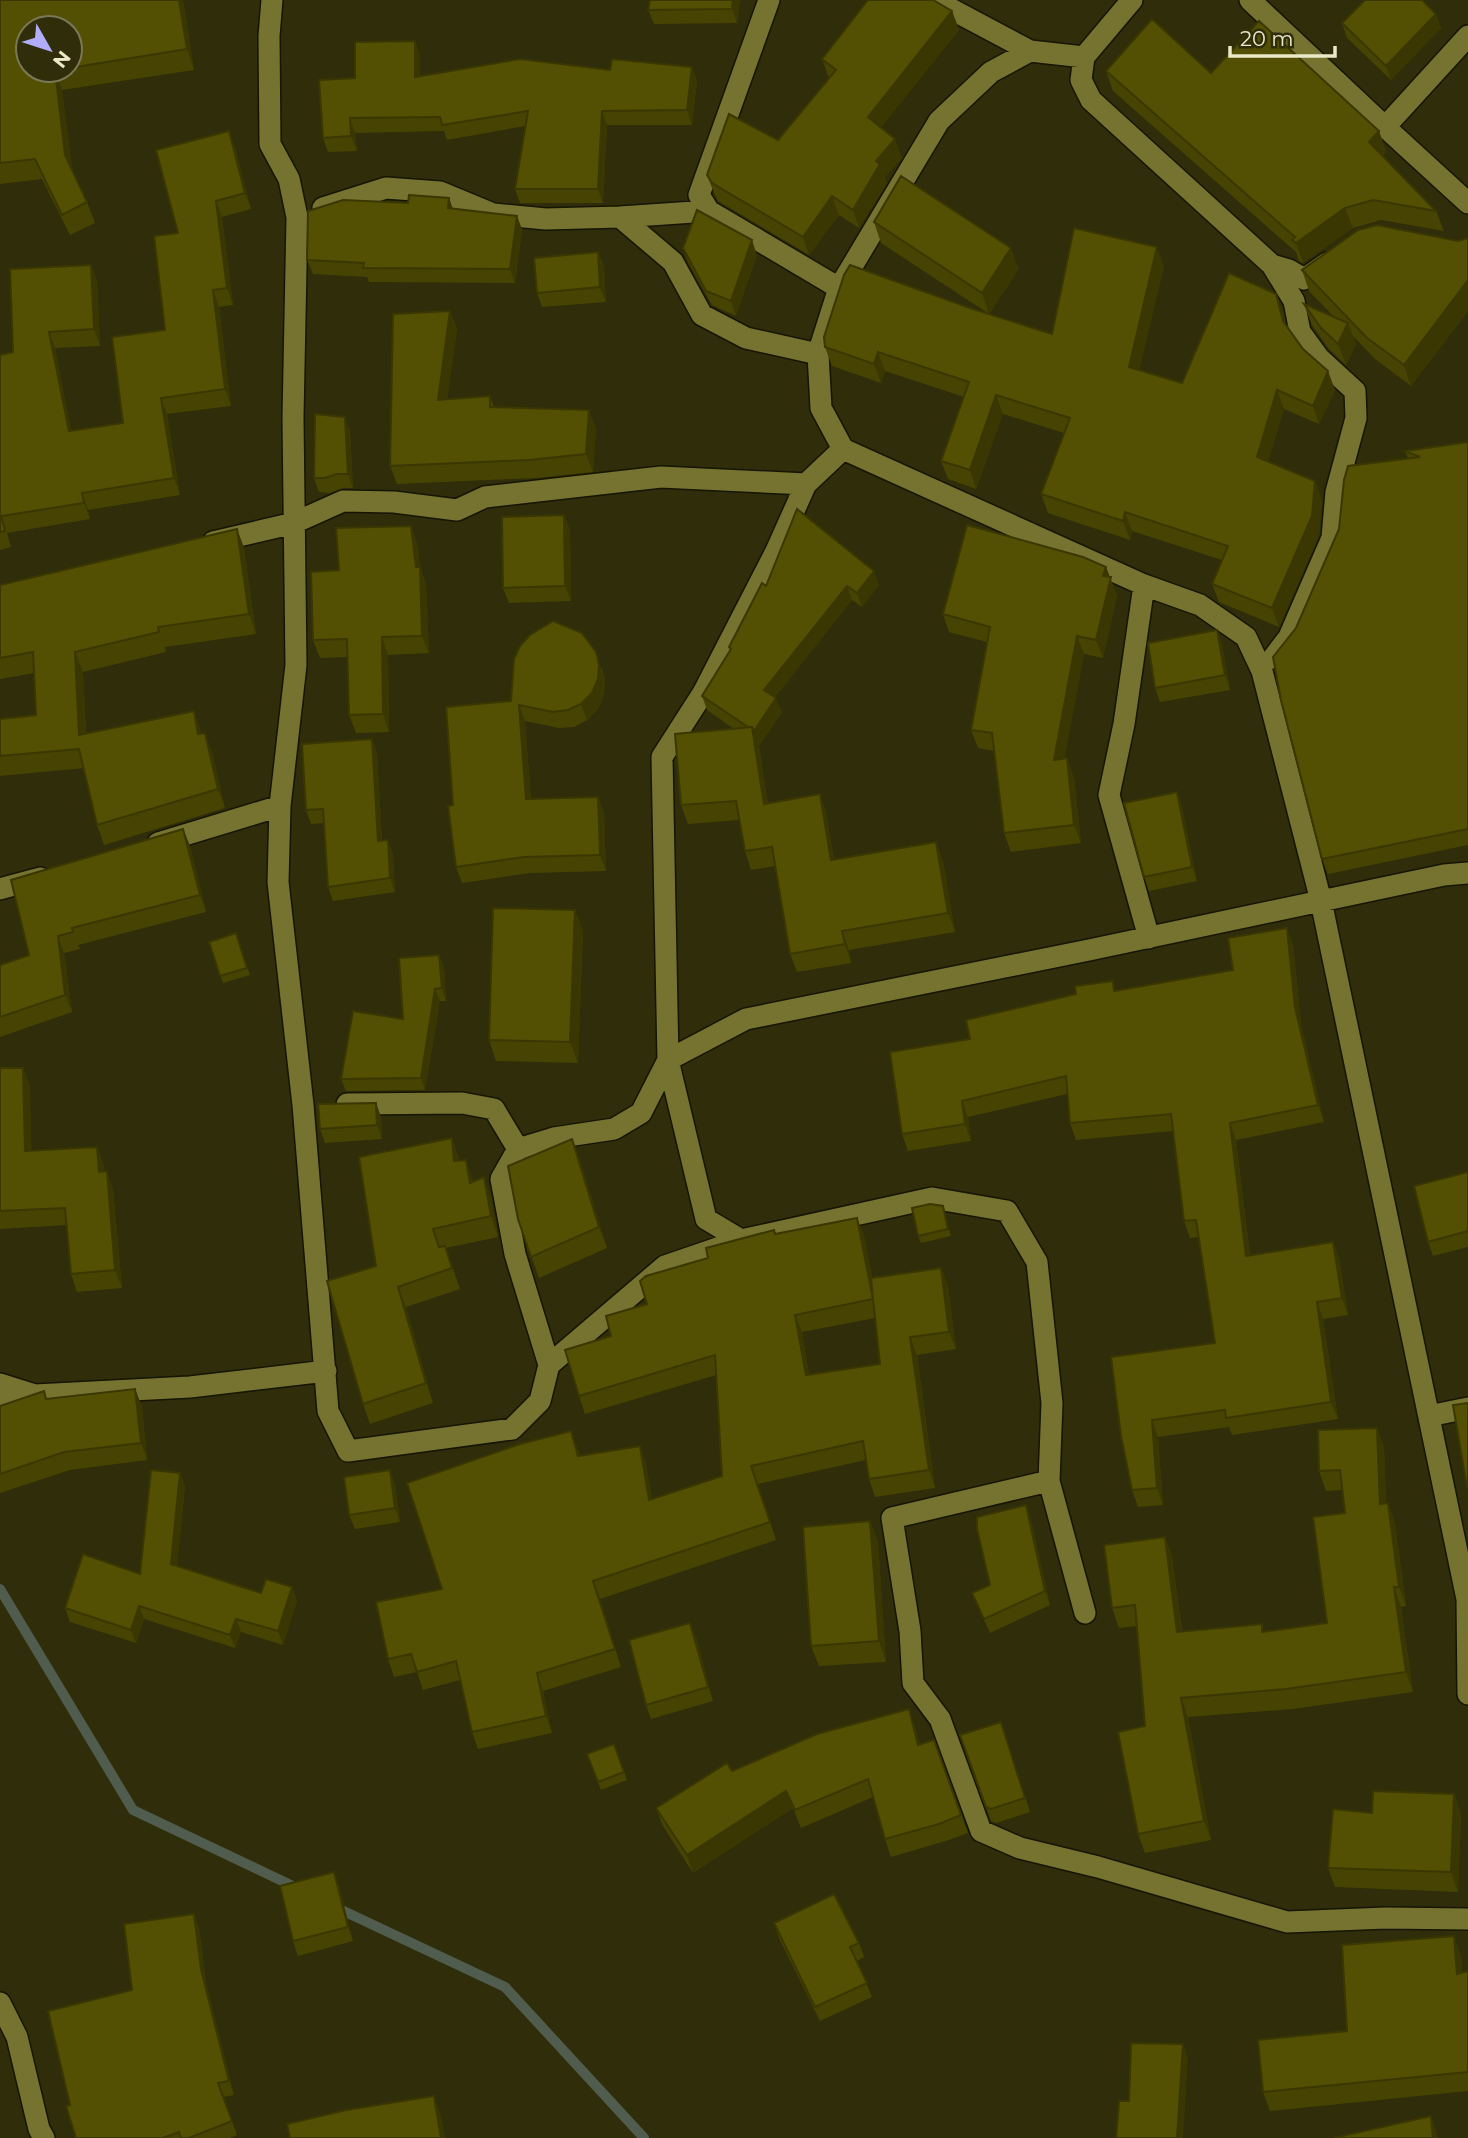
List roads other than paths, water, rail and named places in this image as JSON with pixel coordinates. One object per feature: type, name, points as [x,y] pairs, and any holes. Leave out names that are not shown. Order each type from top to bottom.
[{"type":"street","points":[[272,0],[269,36],[270,145],[289,179],[297,216],[293,418],[296,665],[280,806],[278,882],[303,1105],[328,1411],[348,1451],[512,1429],[540,1401],[549,1365],[515,1254],[501,1179],[518,1149],[554,1138],[614,1129],[641,1113],[668,1060],[746,1019],[1444,875],[1468,873]]},
{"type":"street","points":[[769,0],[699,195],[709,211],[839,288]]},
{"type":"street","points":[[934,0],[965,9],[1030,51],[1084,57]]},
{"type":"street","points":[[1132,0],[1084,57],[1081,80],[1091,100],[1272,265],[1294,301],[1300,332],[1319,358],[1355,391],[1356,418],[1336,492],[1332,538],[1289,636],[1262,671]]},
{"type":"street","points":[[1250,0],[1468,203]]},
{"type":"street","points":[[1385,127],[1468,36]]},
{"type":"street","points":[[1030,51],[991,72],[939,121],[839,288],[818,354],[821,408],[843,449],[1144,584],[1200,605],[1247,637],[1262,671],[1321,901],[1429,1416],[1467,1599],[1468,1694]]},
{"type":"street","points":[[297,216],[386,188],[440,192],[493,214],[546,219],[709,211]]},
{"type":"street","points":[[620,217],[673,262],[702,315],[746,338],[818,354]]},
{"type":"street","points":[[1272,265],[1290,270],[1304,279],[1340,253]]},
{"type":"street","points":[[741,1241],[706,1219],[668,1060],[662,757],[703,693],[776,551],[806,485],[843,449]]},
{"type":"street","points":[[187,548],[294,523],[343,501],[394,502],[457,510],[485,496],[661,477],[806,485]]},
{"type":"street","points":[[1144,584],[1124,724],[1109,795],[1149,937]]},
{"type":"street","points":[[139,849],[280,806]]},
{"type":"street","points":[[0,889],[63,871]]},
{"type":"street","points":[[303,1105],[462,1102],[494,1109],[518,1149]]},
{"type":"street","points":[[549,1365],[664,1266],[741,1241],[932,1198],[1007,1211],[1037,1262],[1052,1403],[1049,1481],[1085,1613]]},
{"type":"street","points":[[0,1404],[35,1395],[190,1387],[326,1371]]},
{"type":"street","points":[[0,1384],[35,1395]]},
{"type":"street","points":[[1429,1416],[1468,1408]]},
{"type":"street","points":[[1049,1481],[892,1518],[910,1631],[913,1683],[940,1719],[981,1831],[1020,1848],[1098,1867],[1287,1922],[1386,1918],[1468,1919]]},
{"type":"street","points":[[0,2003],[17,2037],[44,2138]]},
{"type":"waterway","points":[[0,1589],[133,1810],[299,1889]]},
{"type":"waterway","points":[[335,1907],[505,1987],[644,2138]]}]
